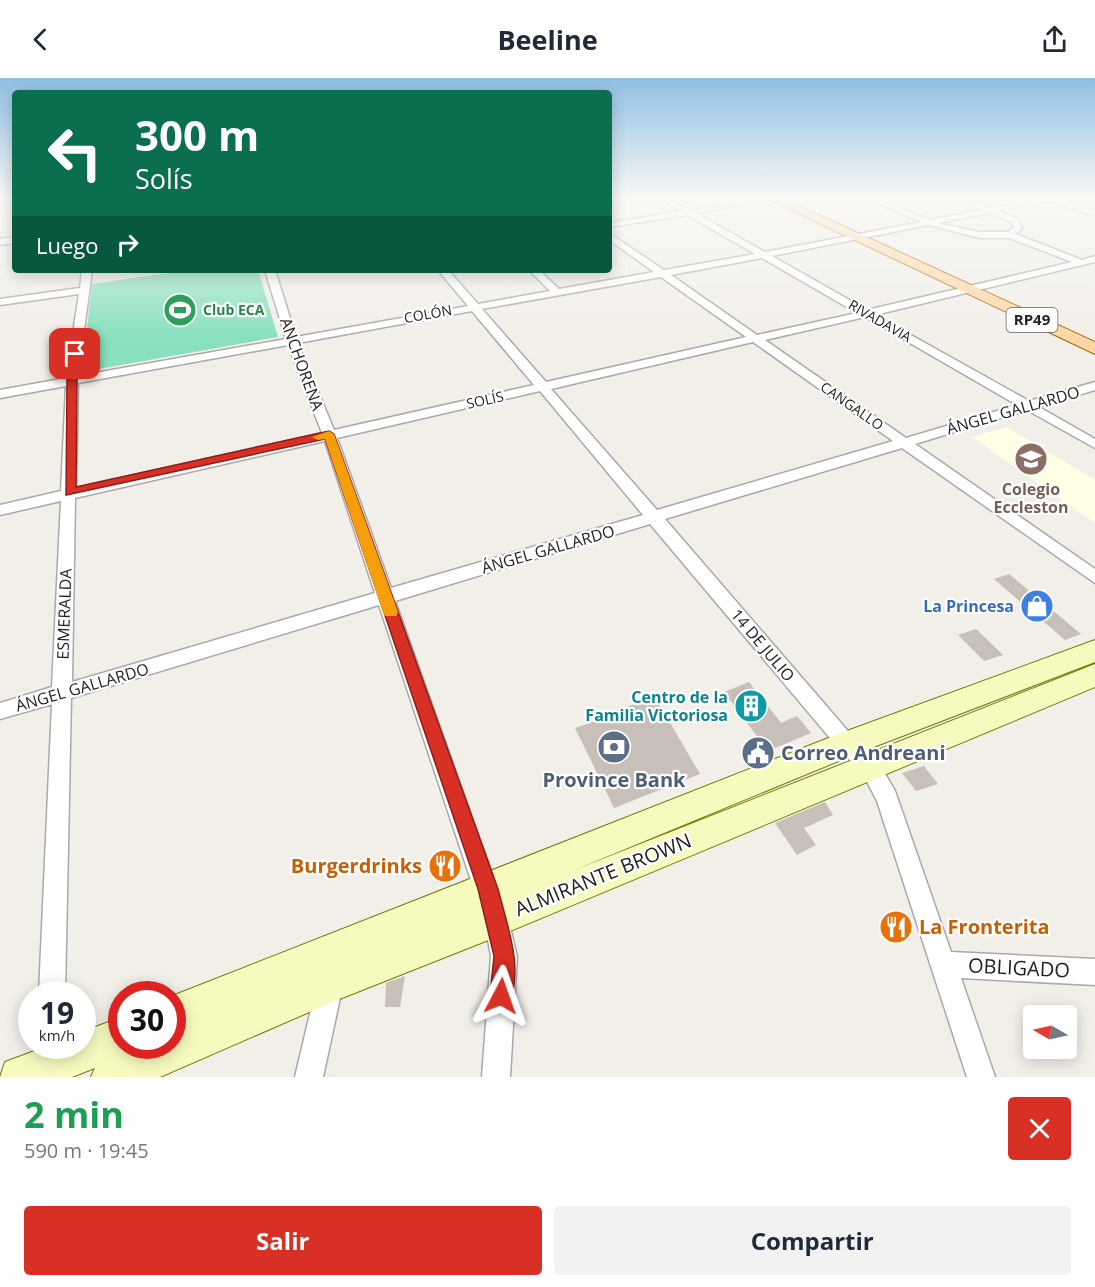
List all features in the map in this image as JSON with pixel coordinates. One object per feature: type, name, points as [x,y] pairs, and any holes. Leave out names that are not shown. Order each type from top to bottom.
[{"type":"main road","name":"RP49","points":[[875,246],[1095,349]]},
{"type":"main road","name":"ALMIRANTE BROWN","points":[[186,1011],[492,904],[858,754],[1095,651]]},
{"type":"main road","name":"ALMIRANTE BROWN","points":[[858,754],[1095,675]]},
{"type":"main road","name":"ALMIRANTE BROWN","points":[[112,1077],[330,984],[492,904]]},
{"type":"main road","points":[[43,1066],[108,1042]]},
{"type":"street","name":"CANGALLO","points":[[623,246],[1095,577]]},
{"type":"street","name":"RIVADAVIA","points":[[747,246],[1095,444]]},
{"type":"street","name":"COLÓN","points":[[0,394],[812,246]]},
{"type":"street","points":[[1040,246],[1095,267]]},
{"type":"street","name":"SOLÍS","points":[[0,510],[70,492],[866,314],[1095,259]]},
{"type":"street","name":"ESMERALDA","points":[[52,981],[72,380],[87,273]]},
{"type":"street","name":"ANCHORENA","points":[[271,273],[291,339],[329,434],[492,904],[504,956],[496,1077]]},
{"type":"street","name":"14 DE JULIO","points":[[445,273],[471,307],[858,754],[888,798],[981,1077]]},
{"type":"street","points":[[537,273],[556,292]]},
{"type":"street","points":[[0,302],[84,290]]},
{"type":"street","name":"ÁNGEL GALLARDO","points":[[0,711],[655,518],[902,441],[1095,386]]},
{"type":"street","name":"OBLIGADO","points":[[943,964],[1095,972]]},
{"type":"street","points":[[309,1077],[330,984]]},
{"type":"shaded area","name":"Colegio Eccleston","points":[[1007,427],[1095,480],[1095,523],[972,437]]},
{"type":"green space","name":"Club ECA","points":[[168,273],[259,273],[278,337],[82,372],[92,284]]},
{"type":"building","name":"La Princesa","points":[[1009,574],[1081,634],[1065,640],[994,579]]},
{"type":"building","points":[[976,629],[1003,655],[984,661],[958,635]]},
{"type":"building","name":"Centro de la Familia Victoriosa","points":[[749,682],[781,723],[797,716],[811,733],[768,751],[724,692]]},
{"type":"building","name":"Province Bank","points":[[655,697],[700,774],[614,808],[575,728],[625,711],[623,708]]},
{"type":"building","points":[[924,766],[938,784],[916,791],[902,773]]},
{"type":"building","points":[[825,802],[833,815],[804,828],[816,845],[797,855],[775,823]]},
{"type":"building","points":[[405,976],[400,1007],[385,1007],[386,983]]},
{"type":"slow traffic","points":[[318,437],[329,434],[391,612]]},
{"type":"place","name":"Club ECA","points":[[180,310]]},
{"type":"place","name":"Colegio Eccleston","points":[[1031,459]]},
{"type":"place","name":"La Princesa","points":[[1037,606]]},
{"type":"place","name":"Centro de la Familia Victoriosa","points":[[751,706]]},
{"type":"place","name":"Province Bank","points":[[614,747]]},
{"type":"place","name":"Correo Andreani","points":[[758,753]]},
{"type":"place","name":"Burgerdrinks","points":[[445,866]]},
{"type":"place","name":"La Fronterita","points":[[896,927]]},
{"type":"route","points":[[75,354],[72,380],[70,492],[329,434],[488,889],[504,956],[501,996]]}]
